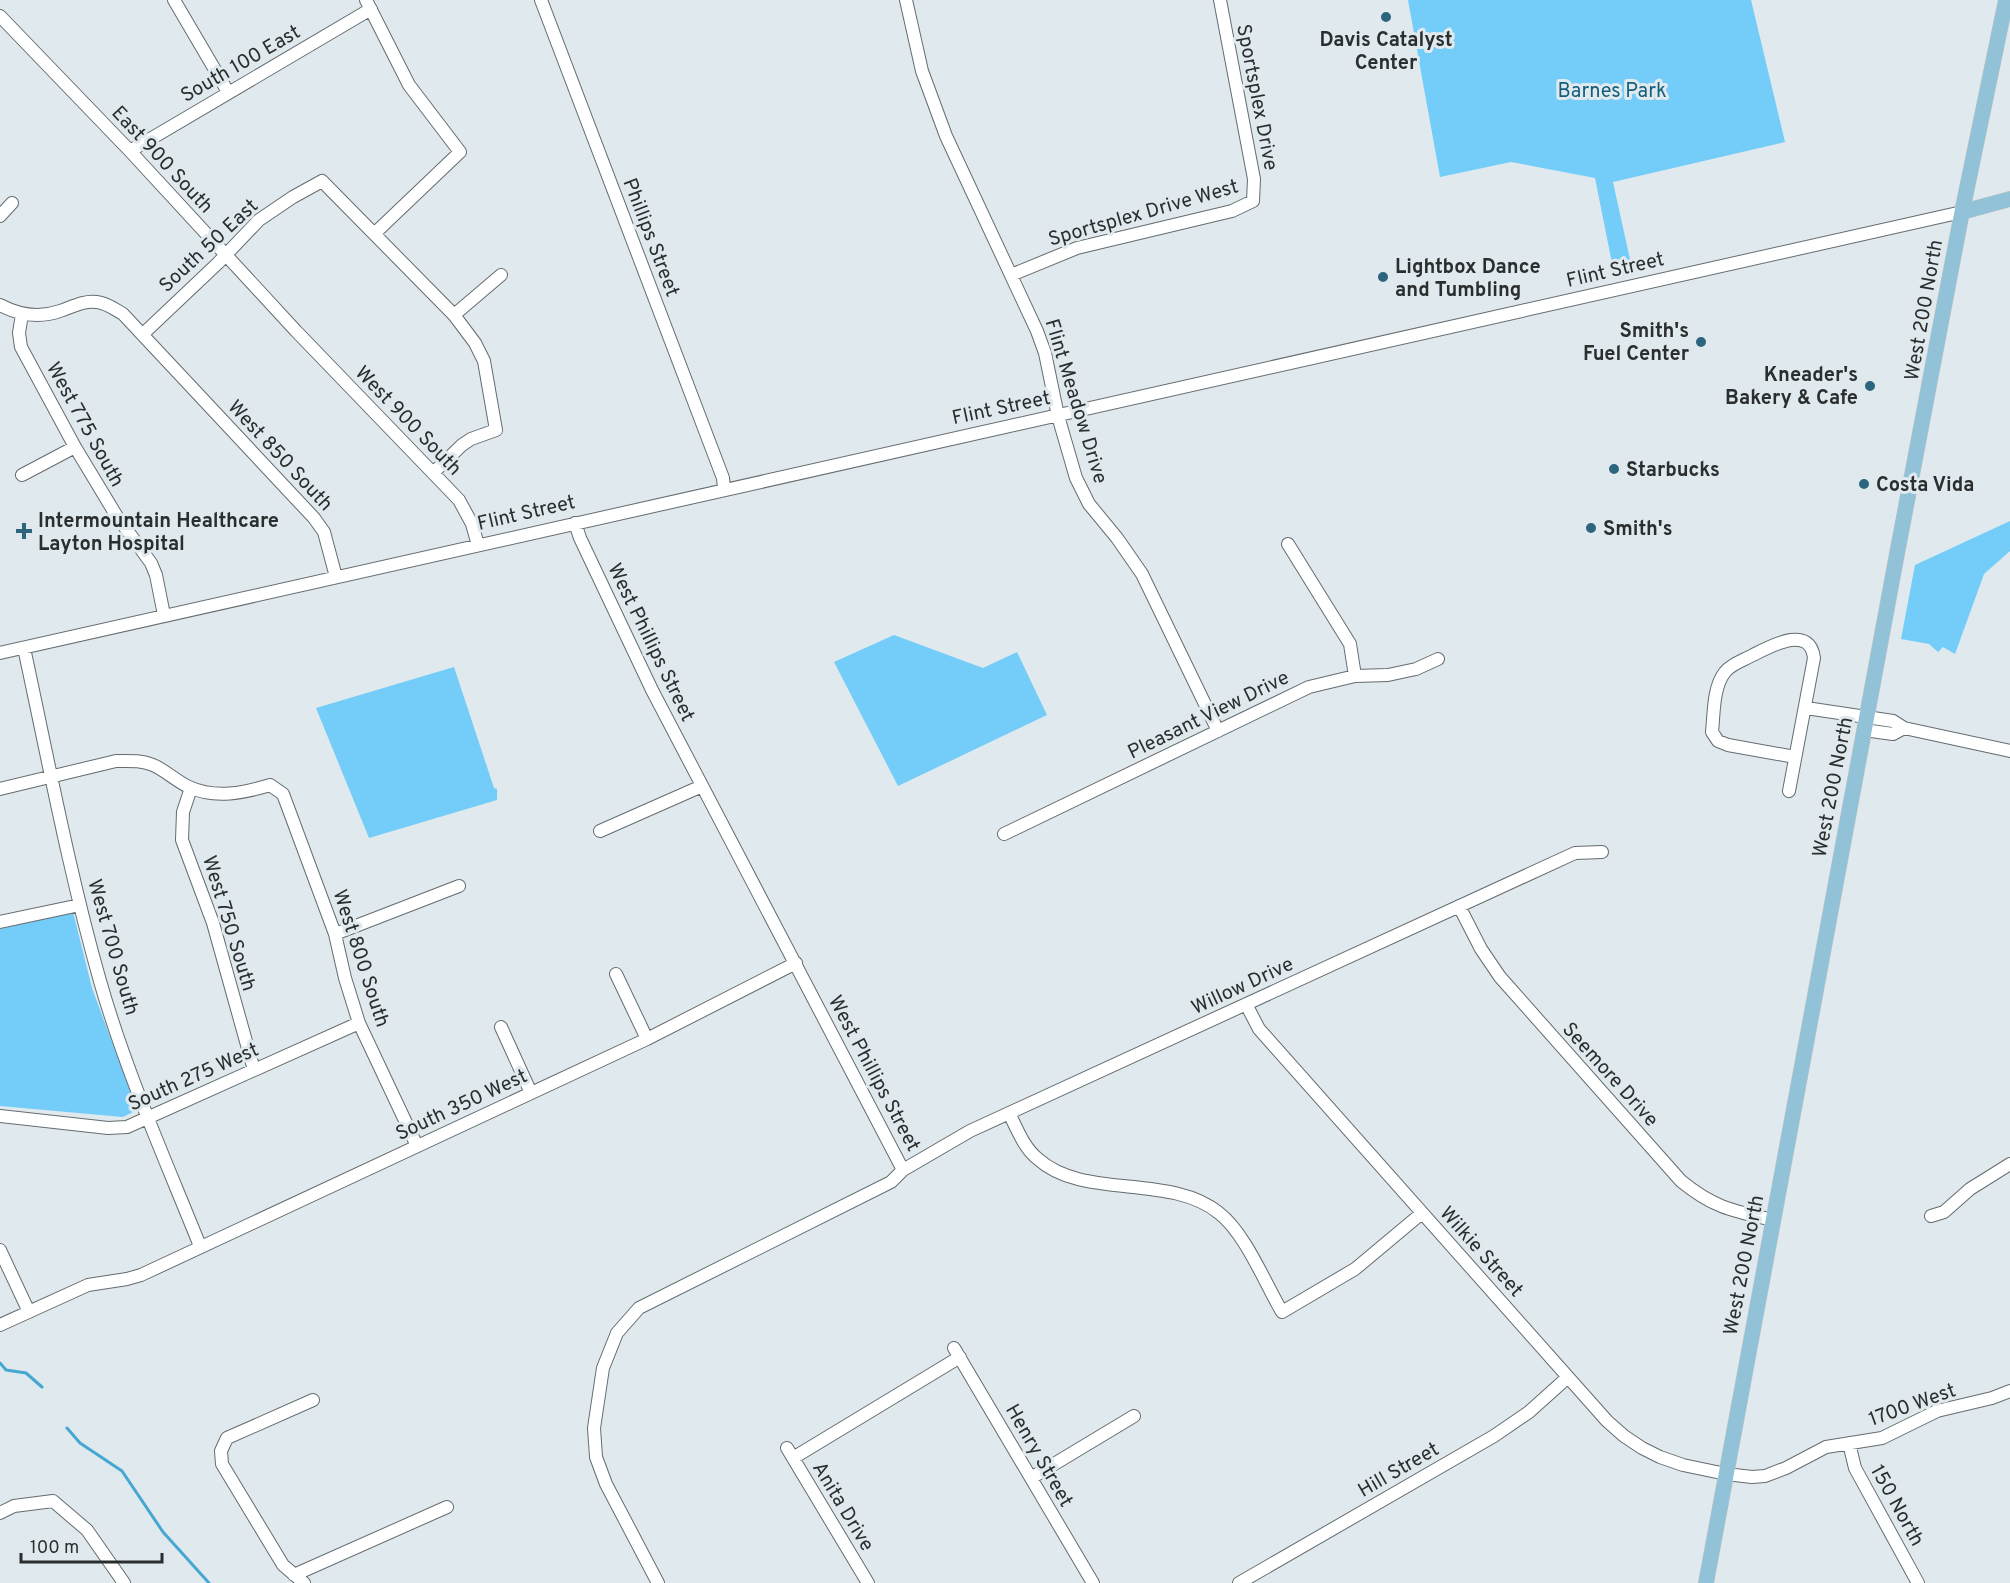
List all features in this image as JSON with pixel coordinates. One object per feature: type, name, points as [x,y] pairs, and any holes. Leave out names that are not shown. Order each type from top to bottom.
[{"type":"main road","name":"West 200 North","points":[[1706,1583],[1865,723],[1962,212],[2006,0]]},
{"type":"main road","name":"Flint Street","points":[[1962,212],[2010,199]]},
{"type":"street","points":[[174,0],[228,92]]},
{"type":"street","name":"Phillips Street","points":[[541,0],[723,478],[724,489]]},
{"type":"street","name":"Flint Meadow Drive","points":[[906,0],[922,71],[946,136],[1045,353],[1058,416],[1076,478],[1089,504],[1142,574],[1218,731]]},
{"type":"street","name":"Sportsplex Drive","points":[[1220,0],[1254,179],[1253,201]]},
{"type":"street","points":[[368,5],[409,85],[460,152],[374,234],[454,315],[475,343],[484,361],[496,430],[471,439],[462,445],[433,473]]},
{"type":"street","name":"South 100 East","points":[[130,150],[368,5]]},
{"type":"street","name":"East 900 South","points":[[0,16],[130,150],[297,331]]},
{"type":"street","name":"South 50 East","points":[[143,334],[260,220],[293,197],[322,181],[374,234]]},
{"type":"street","name":"Sportsplex Drive West","points":[[1011,275],[1077,248],[1232,211],[1253,201]]},
{"type":"street","points":[[0,216],[12,203]]},
{"type":"street","name":"Flint Street","points":[[0,653],[1962,212]]},
{"type":"street","points":[[454,315],[501,274]]},
{"type":"street","name":"West 850 South","points":[[22,314],[45,315],[94,301],[108,304],[123,314],[314,518],[324,532],[336,578]]},
{"type":"street","points":[[0,305],[22,314]]},
{"type":"street","name":"West 775 South","points":[[22,314],[19,333],[21,347],[75,447],[116,515],[151,563],[156,575],[164,615]]},
{"type":"street","name":"West 900 South","points":[[297,331],[459,500],[472,524],[478,545]]},
{"type":"street","points":[[22,475],[75,447]]},
{"type":"street","name":"West Phillips Street","points":[[574,523],[652,690],[903,1170],[891,1182],[639,1308],[617,1333],[603,1368],[594,1428],[596,1457],[606,1484],[658,1583]]},
{"type":"street","points":[[1288,544],[1350,644],[1355,676]]},
{"type":"street","points":[[1789,791],[1814,658],[1813,650],[1807,642],[1791,639],[1727,669],[1722,675],[1717,694],[1712,732],[1715,737],[1728,745],[1795,757]]},
{"type":"street","name":"West 700 South","points":[[24,648],[81,905],[101,982],[150,1119],[200,1246]]},
{"type":"street","name":"Pleasant View Drive","points":[[1004,834],[1309,687],[1355,676],[1388,675],[1416,669],[1438,659]]},
{"type":"street","points":[[1806,708],[1865,723],[1893,721],[1904,728],[2010,751]]},
{"type":"street","points":[[0,789],[116,761],[136,761],[153,765],[191,788]]},
{"type":"street","name":"West 800 South","points":[[191,788],[219,794],[248,792],[270,785],[283,794],[335,933],[345,978],[359,1023],[417,1146]]},
{"type":"street","points":[[600,831],[702,786]]},
{"type":"street","name":"West 750 South","points":[[191,788],[183,812],[182,840],[213,923],[254,1070]]},
{"type":"street","name":"Willow Drive","points":[[903,1170],[970,1131],[1575,853],[1602,852]]},
{"type":"street","points":[[335,933],[459,886]]},
{"type":"street","points":[[0,922],[81,905]]},
{"type":"street","name":"Seemore Drive","points":[[1459,906],[1481,949],[1500,977],[1682,1181],[1700,1196],[1727,1210],[1773,1220]]},
{"type":"street","name":"South 350 West","points":[[0,1325],[88,1285],[141,1275],[647,1039],[796,963]]},
{"type":"street","points":[[616,974],[647,1039]]},
{"type":"street","name":"Wilkie Street","points":[[1246,1004],[1259,1029],[1607,1421],[1642,1448],[1683,1465],[1726,1474]]},
{"type":"street","name":"South 275 West","points":[[0,1116],[108,1128],[127,1127],[150,1119],[359,1023]]},
{"type":"street","points":[[501,1027],[531,1093]]},
{"type":"street","points":[[1009,1113],[1025,1144],[1037,1159],[1053,1170],[1077,1179],[1180,1194],[1202,1202],[1219,1212],[1236,1229],[1282,1312],[1355,1269],[1422,1213]]},
{"type":"street","points":[[1931,1216],[1944,1212],[1970,1189],[2010,1164]]},
{"type":"street","points":[[0,1250],[29,1312]]},
{"type":"street","name":"Henry Street","points":[[790,1453],[848,1425],[957,1352],[1093,1583]]},
{"type":"street","name":"Hill Street","points":[[1239,1583],[1494,1436],[1529,1412],[1568,1377]]},
{"type":"street","name":"1700 West","points":[[1726,1474],[1765,1476],[1826,1447],[1882,1438],[1937,1411],[2010,1392]]},
{"type":"street","points":[[304,1583],[283,1565],[222,1464],[221,1451],[227,1438],[313,1400]]},
{"type":"street","points":[[1031,1478],[1134,1416]]},
{"type":"street","name":"150 North","points":[[1849,1443],[1856,1468],[1918,1583]]},
{"type":"street","name":"Anita Drive","points":[[790,1453],[868,1583]]},
{"type":"street","points":[[0,1513],[14,1506],[53,1501],[87,1530],[124,1583]]},
{"type":"street","points":[[294,1575],[447,1507]]},
{"type":"green space","name":"Barnes Park","points":[[1408,0],[1751,0],[1785,142],[1613,182],[1633,273],[1615,278],[1595,178],[1511,162],[1440,177]]},
{"type":"green space","points":[[2010,521],[2010,551],[1984,574],[1955,654],[1943,647],[1938,652],[1929,644],[1901,639],[1915,565]]},
{"type":"green space","points":[[894,635],[983,668],[1017,652],[1047,715],[898,786],[834,662]]},
{"type":"green space","points":[[454,667],[494,788],[497,789],[497,800],[369,838],[316,708]]},
{"type":"green space","points":[[73,912],[92,988],[137,1110],[123,1117],[0,1106],[0,929]]},
{"type":"waterway","points":[[0,1363],[6,1370],[26,1373],[42,1387]]},
{"type":"waterway","points":[[67,1428],[80,1443],[122,1471],[163,1532],[209,1583]]},
{"type":"place","name":"Davis Catalyst Center","points":[[1386,17]]},
{"type":"place","name":"Lightbox Dance and Tumbling","points":[[1383,277]]},
{"type":"place","name":"Smith's Fuel Center","points":[[1701,342]]},
{"type":"place","name":"Kneader's Bakery & Cafe","points":[[1870,386]]},
{"type":"place","name":"Starbucks","points":[[1614,469]]},
{"type":"place","name":"Costa Vida","points":[[1864,484]]},
{"type":"place","name":"Smith's","points":[[1591,528]]},
{"type":"place","name":"Intermountain Healthcare Layton Hospital","points":[[24,531]]}]
